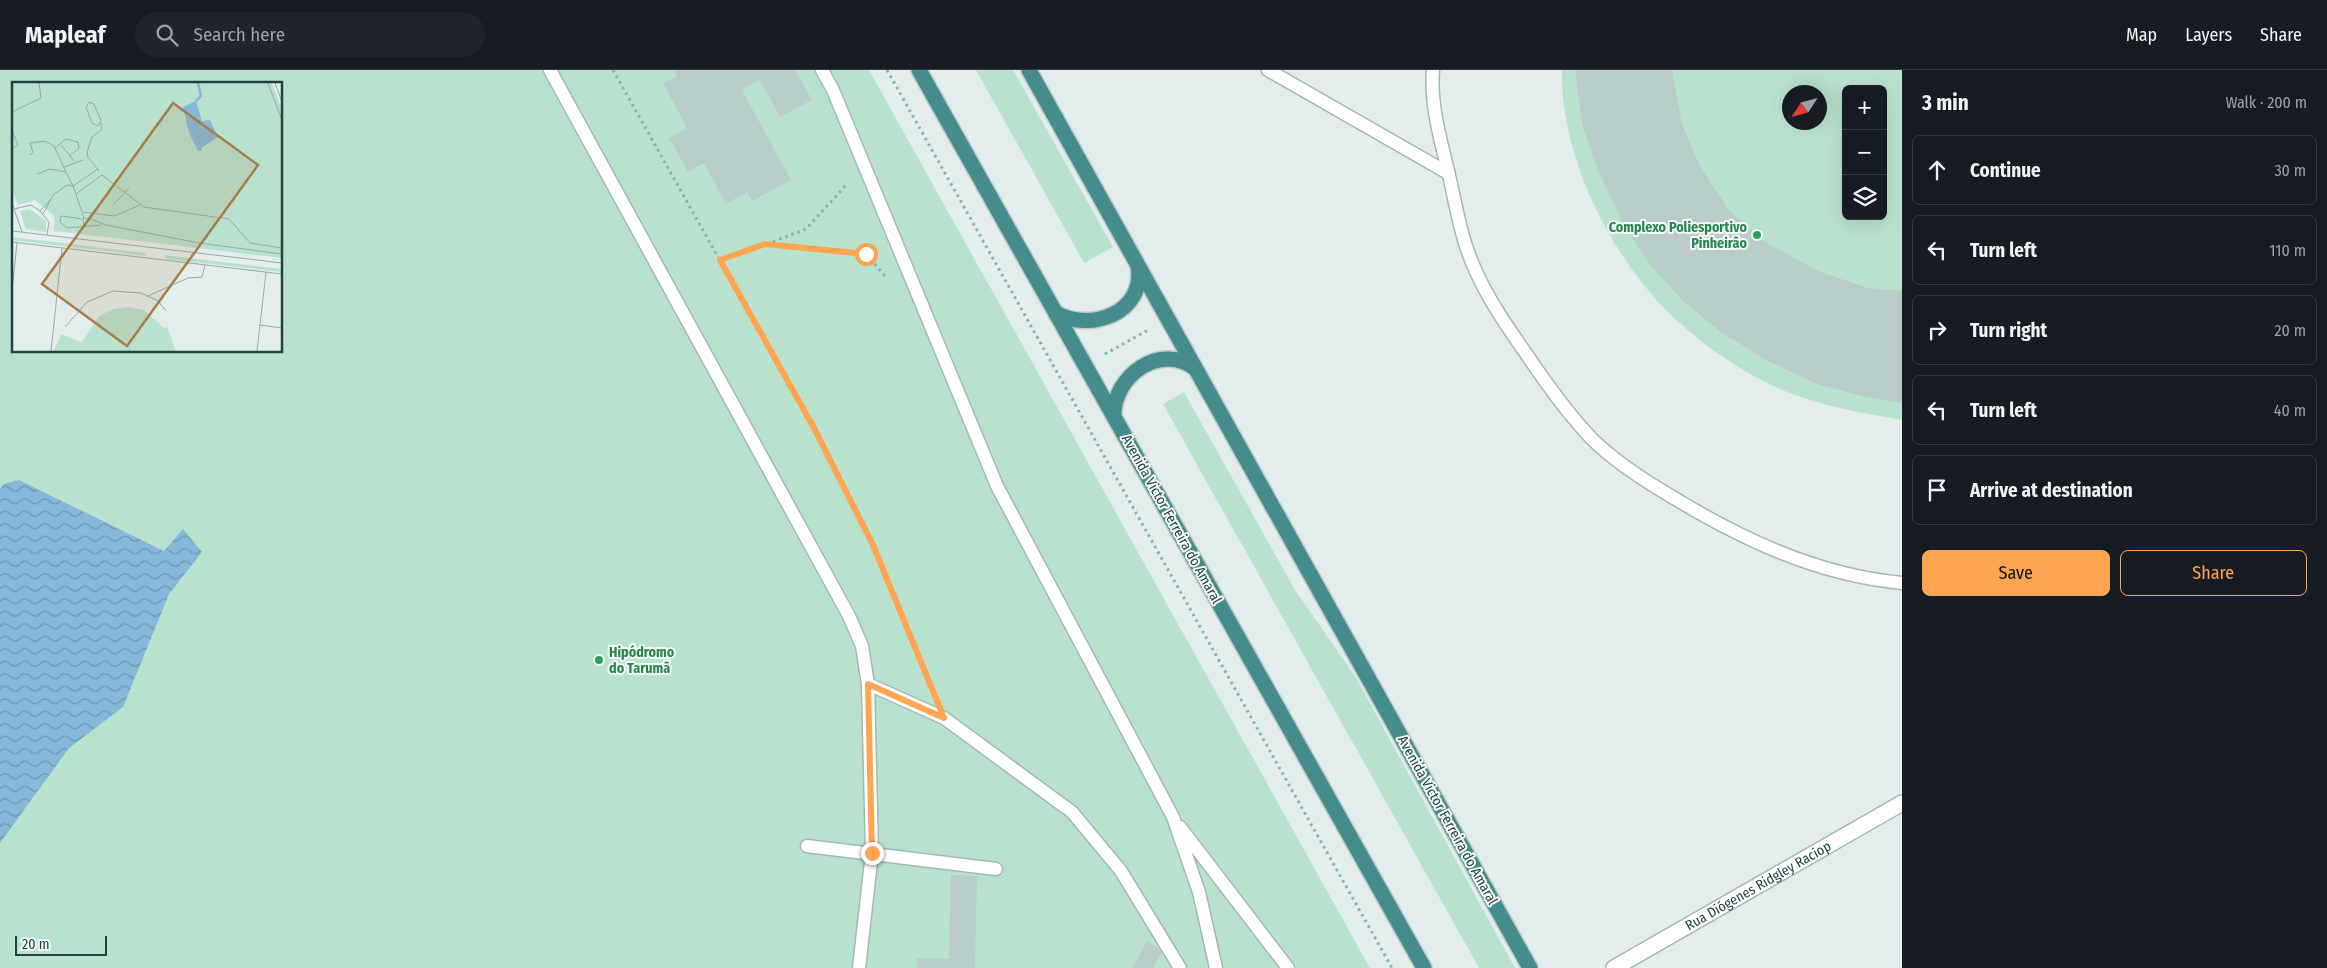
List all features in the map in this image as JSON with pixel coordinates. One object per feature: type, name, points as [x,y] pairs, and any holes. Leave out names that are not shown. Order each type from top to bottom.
[{"type":"highway","name":"Avenida Victor Ferreira do Amaral","points":[[919,70],[1424,968]]},
{"type":"highway","name":"Avenida Victor Ferreira do Amaral","points":[[1029,70],[1530,968]]},
{"type":"highway","points":[[1056,313],[1068,319],[1086,322],[1104,319],[1115,314],[1128,301],[1135,290],[1139,272],[1138,266]]},
{"type":"highway","points":[[1114,416],[1116,398],[1121,386],[1129,376],[1144,365],[1168,360],[1186,363],[1196,369]]},
{"type":"street","name":"Rua Diógenes Ridgley Raciop","points":[[1614,968],[1902,804]]},
{"type":"lane","points":[[550,70],[849,616],[862,646],[868,684],[872,853],[859,968]]},
{"type":"lane","points":[[822,70],[833,90],[997,486],[1173,817],[1199,892],[1216,968]]},
{"type":"lane","points":[[1268,70],[1448,173]]},
{"type":"lane","points":[[1432,70],[1433,99],[1448,173],[1463,237],[1474,267],[1489,299],[1568,413],[1593,440],[1618,461],[1652,485],[1696,512],[1746,538],[1799,561],[1843,574],[1902,583]]},
{"type":"lane","points":[[868,684],[944,718],[1072,812],[1121,871],[1180,968]]},
{"type":"lane","points":[[1173,817],[1288,968]]},
{"type":"lane","points":[[807,846],[996,869]]},
{"type":"path","points":[[614,70],[814,428],[873,545],[944,718]]},
{"type":"path","points":[[887,70],[1392,968]]},
{"type":"path","points":[[720,260],[806,229],[850,181]]},
{"type":"path","points":[[765,244],[866,254],[890,282]]},
{"type":"path","points":[[1061,379],[1168,319]]},
{"type":"green space","name":"Hipódromo do Tarumã","points":[[0,70],[869,70],[1370,968],[0,968]]},
{"type":"green space","points":[[976,70],[1013,70],[1113,247],[1084,263]]},
{"type":"green space","name":"Complexo Poliesportivo Pinheirão","points":[[1562,70],[1902,70],[1902,420],[1819,403],[1787,392],[1741,369],[1686,329],[1661,305],[1622,255],[1590,196],[1578,165],[1563,101]]},
{"type":"green space","points":[[1184,392],[1295,590],[1355,676],[1515,968],[1479,968],[1163,404]]},
{"type":"water","points":[[19,480],[164,551],[183,529],[202,552],[169,594],[123,707],[69,748],[0,843],[0,489],[4,484]]},
{"type":"building","points":[[674,70],[795,70],[812,100],[780,117],[760,80],[742,90],[791,180],[752,201],[747,192],[726,204],[704,163],[688,172],[669,138],[687,128],[663,83],[677,76]]},
{"type":"building","points":[[1575,70],[1672,70],[1682,124],[1700,166],[1729,210],[1765,242],[1818,271],[1868,288],[1902,291],[1902,403],[1866,397],[1817,384],[1764,359],[1721,332],[1684,302],[1651,266],[1623,223],[1599,173],[1582,124]]},
{"type":"building","points":[[951,875],[977,876],[975,968],[917,968],[917,958],[949,959]]},
{"type":"building","points":[[1147,941],[1162,951],[1153,968],[1132,968]]},
{"type":"place","name":"Complexo Poliesportivo Pinheirão","points":[[1757,235]]},
{"type":"place","name":"Hipódromo do Tarumã","points":[[599,660]]},
{"type":"route","points":[[866,254],[765,244],[720,260],[814,428],[873,545],[944,718],[868,684],[872,853]]}]
